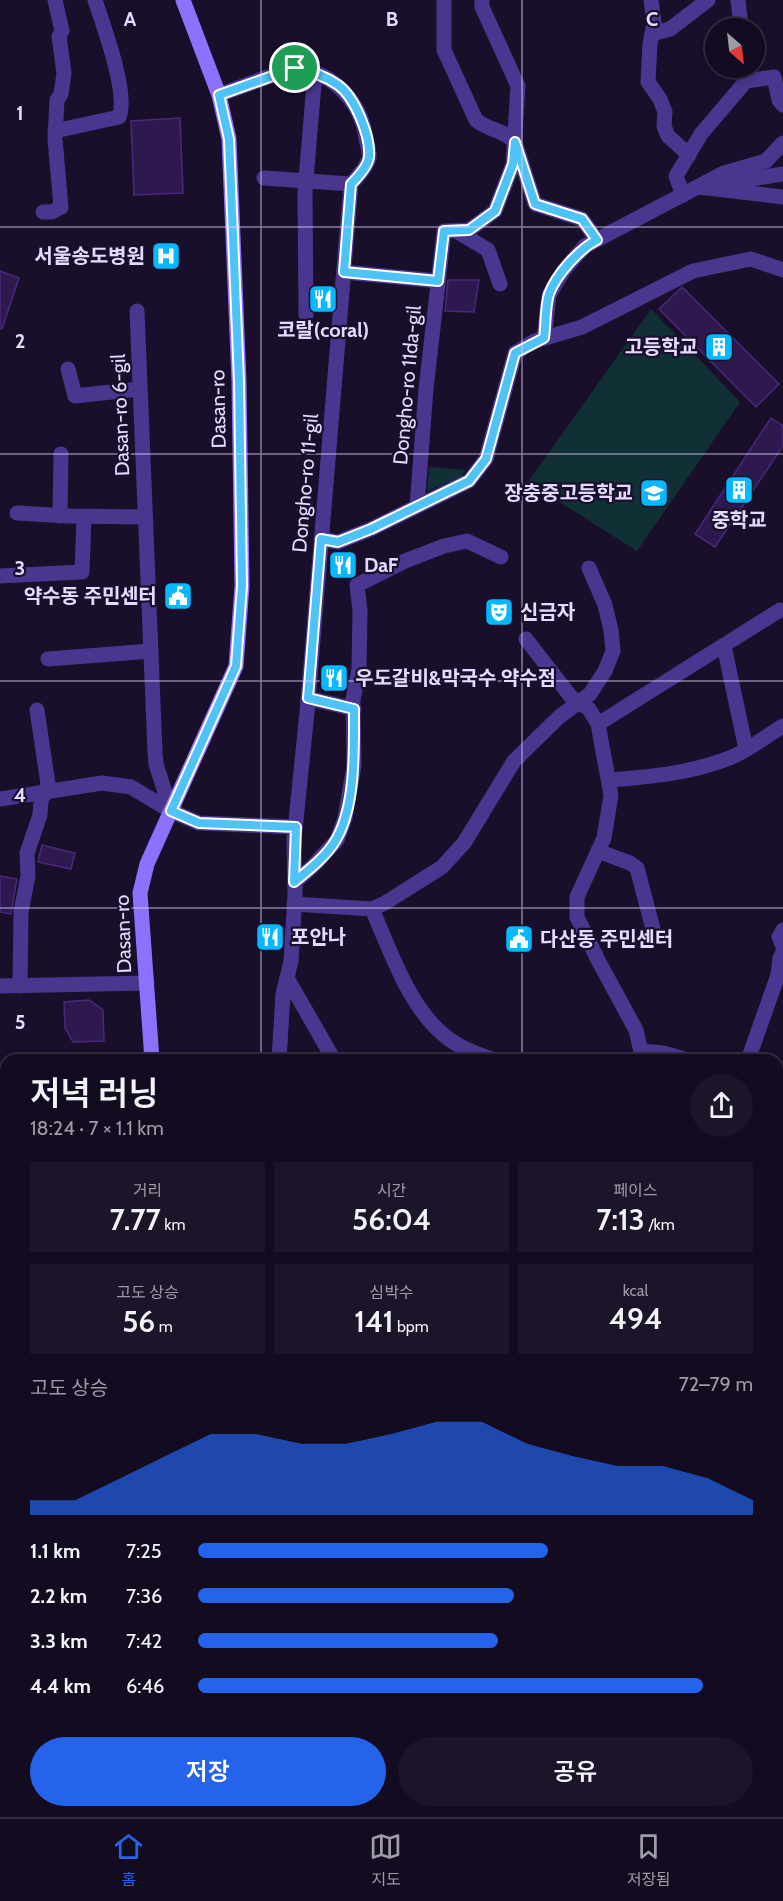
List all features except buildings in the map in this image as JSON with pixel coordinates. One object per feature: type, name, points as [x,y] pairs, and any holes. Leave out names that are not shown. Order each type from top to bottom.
[{"type":"main road","name":"Dasan-ro","points":[[152,1054],[140,893],[147,864],[236,666],[242,586],[239,381],[229,139],[219,95],[183,0]]},
{"type":"street","points":[[43,212],[52,212],[61,207],[54,130],[57,100],[61,94],[64,73],[59,36],[62,31],[55,0]]},
{"type":"street","points":[[54,130],[119,117],[122,111],[118,75],[95,0]]},
{"type":"street","points":[[444,0],[444,50],[476,120],[483,126],[508,134],[515,142],[535,204],[582,219],[597,240]]},
{"type":"street","points":[[451,232],[469,230],[495,211],[513,164],[518,86],[482,7],[482,0]]},
{"type":"street","points":[[651,0],[654,23],[648,82],[660,99],[665,112],[664,126],[668,136],[689,155]]},
{"type":"street","points":[[652,34],[670,29],[708,0]]},
{"type":"street","points":[[738,0],[740,18]]},
{"type":"street","points":[[219,95],[295,68],[315,72],[340,87],[357,109],[365,131],[369,158],[357,179],[351,184],[264,178]]},
{"type":"street","points":[[306,315],[306,181],[315,72]]},
{"type":"street","points":[[765,76],[774,77],[779,100],[783,105]]},
{"type":"street","points":[[683,195],[676,176],[701,134],[743,78]]},
{"type":"street","points":[[544,338],[549,295],[564,270],[585,246],[724,173],[766,161],[783,143]]},
{"type":"street","points":[[720,189],[732,182],[783,174]]},
{"type":"street","name":"Dongho-ro 11-gil","points":[[279,1054],[283,994],[291,961],[296,827],[351,184]]},
{"type":"street","points":[[699,187],[783,197]]},
{"type":"street","points":[[451,232],[488,250],[500,284]]},
{"type":"street","name":"Dongho-ro 11da-gil","points":[[417,506],[426,389],[438,281],[451,232]]},
{"type":"street","points":[[321,539],[338,542],[371,529],[469,481],[486,459],[515,353],[544,338],[582,327],[693,271],[751,259],[783,270]]},
{"type":"street","points":[[344,272],[438,281]]},
{"type":"street","name":"Dasan-ro 6-gil","points":[[137,311],[156,764],[171,811]]},
{"type":"street","points":[[68,369],[75,396],[139,389]]},
{"type":"street","points":[[60,516],[61,454]]},
{"type":"street","points":[[17,513],[84,517],[145,517]]},
{"type":"street","points":[[0,576],[82,572],[84,517]]},
{"type":"street","points":[[294,882],[314,866],[337,840],[345,818],[354,766],[354,709],[359,669],[360,611],[357,585],[405,561],[444,546],[467,541],[501,557]]},
{"type":"street","points":[[294,904],[372,909],[442,867],[464,843],[513,761],[559,717],[591,694],[605,671],[614,651],[605,605],[589,568]]},
{"type":"street","points":[[598,724],[780,610]]},
{"type":"street","points":[[526,639],[571,697],[589,709],[598,724],[612,795],[604,838],[577,897],[577,916],[598,962],[636,1030],[642,1054]]},
{"type":"street","points":[[724,646],[746,749]]},
{"type":"street","points":[[48,658],[151,651]]},
{"type":"street","points":[[308,698],[354,709]]},
{"type":"street","points":[[20,986],[21,912],[28,876],[27,853],[48,784],[37,710]]},
{"type":"street","points":[[609,780],[667,774],[705,767],[734,756],[783,726]]},
{"type":"street","points":[[0,799],[102,783],[131,787],[171,811],[199,823],[296,827]]},
{"type":"street","points":[[598,851],[637,868],[653,929]]},
{"type":"street","points":[[372,909],[410,992],[423,1014],[449,1039],[482,1054]]},
{"type":"street","points":[[783,930],[779,937],[783,947]]},
{"type":"street","points":[[750,1054],[782,962]]},
{"type":"street","points":[[287,978],[331,1054]]},
{"type":"street","points":[[0,986],[147,983]]},
{"type":"green space","points":[[651,309],[740,402],[637,551],[528,482]]},
{"type":"green space","points":[[429,467],[465,470],[461,477],[427,491]]},
{"type":"place","name":"서울송도병원","points":[[166,256]]},
{"type":"place","name":"코랄(coral)","points":[[323,299]]},
{"type":"place","name":"고등학교","points":[[719,347]]},
{"type":"place","name":"중학교","points":[[739,490]]},
{"type":"place","name":"장충중고등학교","points":[[654,493]]},
{"type":"place","name":"DaF","points":[[343,565]]},
{"type":"place","name":"약수동 주민센터","points":[[178,596]]},
{"type":"place","name":"신금자","points":[[499,612]]},
{"type":"place","name":"우도갈비&막국수 약수점","points":[[334,678]]},
{"type":"place","name":"포안나","points":[[270,937]]},
{"type":"place","name":"다산동 주민센터","points":[[519,939]]},
{"type":"route","points":[[295,68],[315,72],[340,87],[357,109],[365,131],[369,158],[357,179],[351,184],[344,272],[438,281],[444,231],[469,230],[495,211],[513,164],[515,142],[535,204],[582,219],[597,240],[585,246],[564,270],[549,295],[544,338],[515,353],[486,459],[469,481],[371,529],[338,542],[321,539],[308,698],[354,709],[354,766],[345,818],[337,840],[314,866],[294,882],[296,827],[199,823],[171,811],[236,666],[242,586],[239,381],[229,139],[219,95],[295,68]]}]
